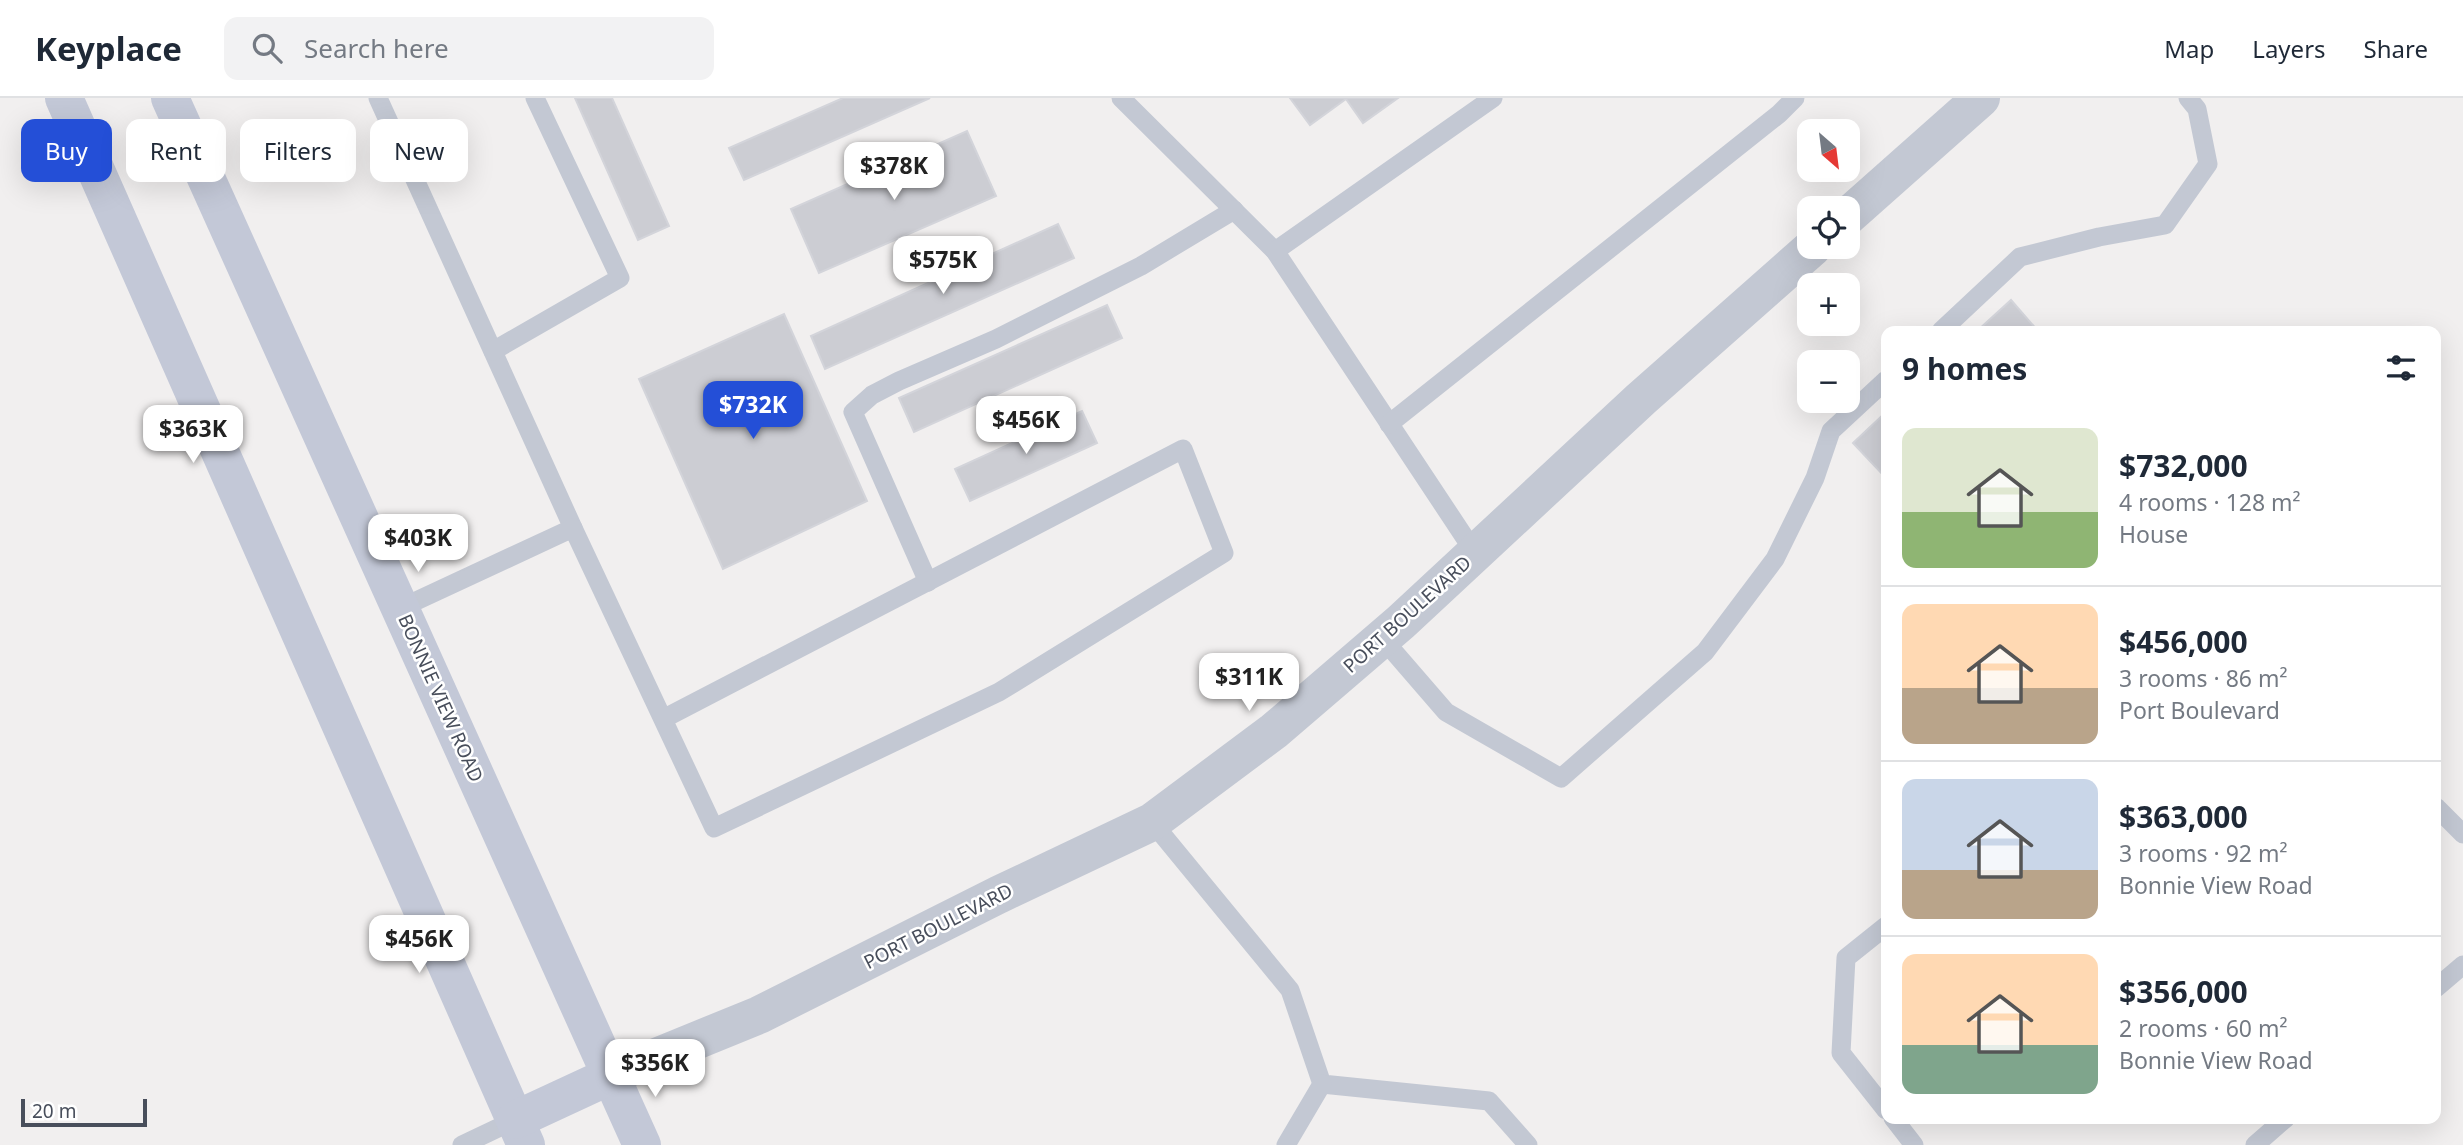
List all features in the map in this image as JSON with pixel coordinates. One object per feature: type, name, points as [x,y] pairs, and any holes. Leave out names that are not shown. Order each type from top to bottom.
[{"type":"main road","points":[[64,98],[521,1133],[612,1075]]},
{"type":"main road","name":"BONNIE VIEW ROAD","points":[[170,98],[642,1145]]},
{"type":"street","points":[[1860,205],[1981,98]]},
{"type":"street","name":"PORT BOULEVARD","points":[[612,1075],[760,1015],[998,895],[1152,822],[1274,731],[1382,639],[1641,399],[1799,259]]},
{"type":"lane","points":[[378,98],[573,528],[714,828],[999,692],[1224,553],[1183,449],[663,719]]},
{"type":"lane","points":[[493,351],[620,278],[534,98]]},
{"type":"lane","points":[[1121,98],[1275,251],[1475,553]]},
{"type":"lane","points":[[1275,251],[1493,98]]},
{"type":"lane","points":[[1389,424],[1768,123],[1795,98]]},
{"type":"lane","points":[[1946,326],[2021,257],[2099,237],[2165,225],[2208,164],[2197,109],[2188,98]]},
{"type":"lane","points":[[928,582],[853,412],[872,395],[996,339],[1141,266],[1234,211]]},
{"type":"lane","points":[[1382,639],[1446,712],[1561,778],[1705,653],[1775,559],[1815,478],[1831,431],[1881,385]]},
{"type":"lane","points":[[401,608],[573,528]]},
{"type":"lane","points":[[2441,812],[2463,834]]},
{"type":"lane","points":[[1152,822],[1290,990],[1322,1084],[1286,1145]]},
{"type":"lane","points":[[1881,930],[1846,958],[1841,1053],[1881,1104]]},
{"type":"lane","points":[[2441,984],[2463,965]]},
{"type":"lane","points":[[1322,1084],[1489,1101],[1528,1145]]},
{"type":"lane","points":[[1898,1124],[1914,1145]]},
{"type":"lane","points":[[2255,1145],[2279,1124]]},
{"type":"lane","points":[[462,1145],[521,1133]]},
{"type":"building","points":[[575,98],[612,98],[669,226],[638,240]]},
{"type":"building","points":[[843,98],[930,98],[744,180],[729,148]]},
{"type":"building","points":[[1290,98],[1398,98],[1363,123],[1346,99],[1310,125]]},
{"type":"building","points":[[967,131],[996,196],[819,273],[791,209]]},
{"type":"building","points":[[1058,224],[1074,258],[825,369],[811,336]]},
{"type":"building","points":[[2011,300],[2034,326],[1982,326]]},
{"type":"building","points":[[1107,305],[1122,338],[914,432],[899,398]]},
{"type":"building","points":[[784,314],[867,501],[723,569],[639,379]]},
{"type":"building","points":[[1082,411],[1097,443],[970,501],[955,469]]},
{"type":"building","points":[[1881,417],[1881,473],[1853,443]]}]
